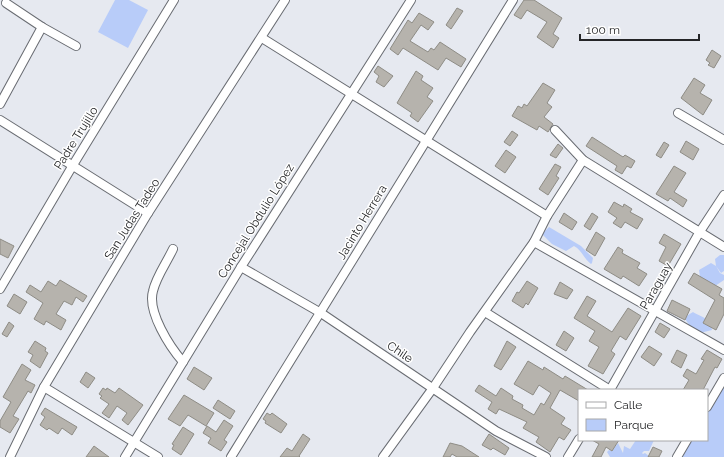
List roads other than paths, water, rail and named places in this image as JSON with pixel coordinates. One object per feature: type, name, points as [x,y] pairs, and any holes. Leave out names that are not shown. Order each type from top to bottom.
[{"type":"street","name":"Padre Trujillo","points":[[0,288],[174,0]]},
{"type":"street","name":"San Judas Tadeo","points":[[10,457],[44,387],[148,213],[262,38],[285,0]]},
{"type":"street","name":"Concejal Obdulio López","points":[[125,457],[241,267],[411,0]]},
{"type":"street","name":"Jacinto Herrera","points":[[231,457],[513,0]]},
{"type":"street","points":[[6,3],[42,27],[76,46]]},
{"type":"street","points":[[0,104],[42,27]]},
{"type":"street","points":[[262,38],[547,216]]},
{"type":"street","points":[[678,113],[724,140]]},
{"type":"street","points":[[0,120],[148,213]]},
{"type":"street","points":[[555,130],[583,160],[699,233],[724,247]]},
{"type":"street","points":[[383,457],[433,388],[534,242],[547,216],[583,160]]},
{"type":"street","name":"Paraguay","points":[[611,389],[699,233],[724,195]]},
{"type":"street","points":[[534,242],[724,350]]},
{"type":"street","points":[[174,249],[153,290],[152,303],[166,341],[183,362]]},
{"type":"street","name":"Chile","points":[[241,267],[321,313],[496,431],[546,457]]},
{"type":"street","points":[[485,312],[608,389]]},
{"type":"street","points":[[708,404],[724,378]]},
{"type":"street","points":[[44,387],[158,457]]},
{"type":"street","points":[[568,457],[578,441]]},
{"type":"street","points":[[677,457],[686,441]]}]
